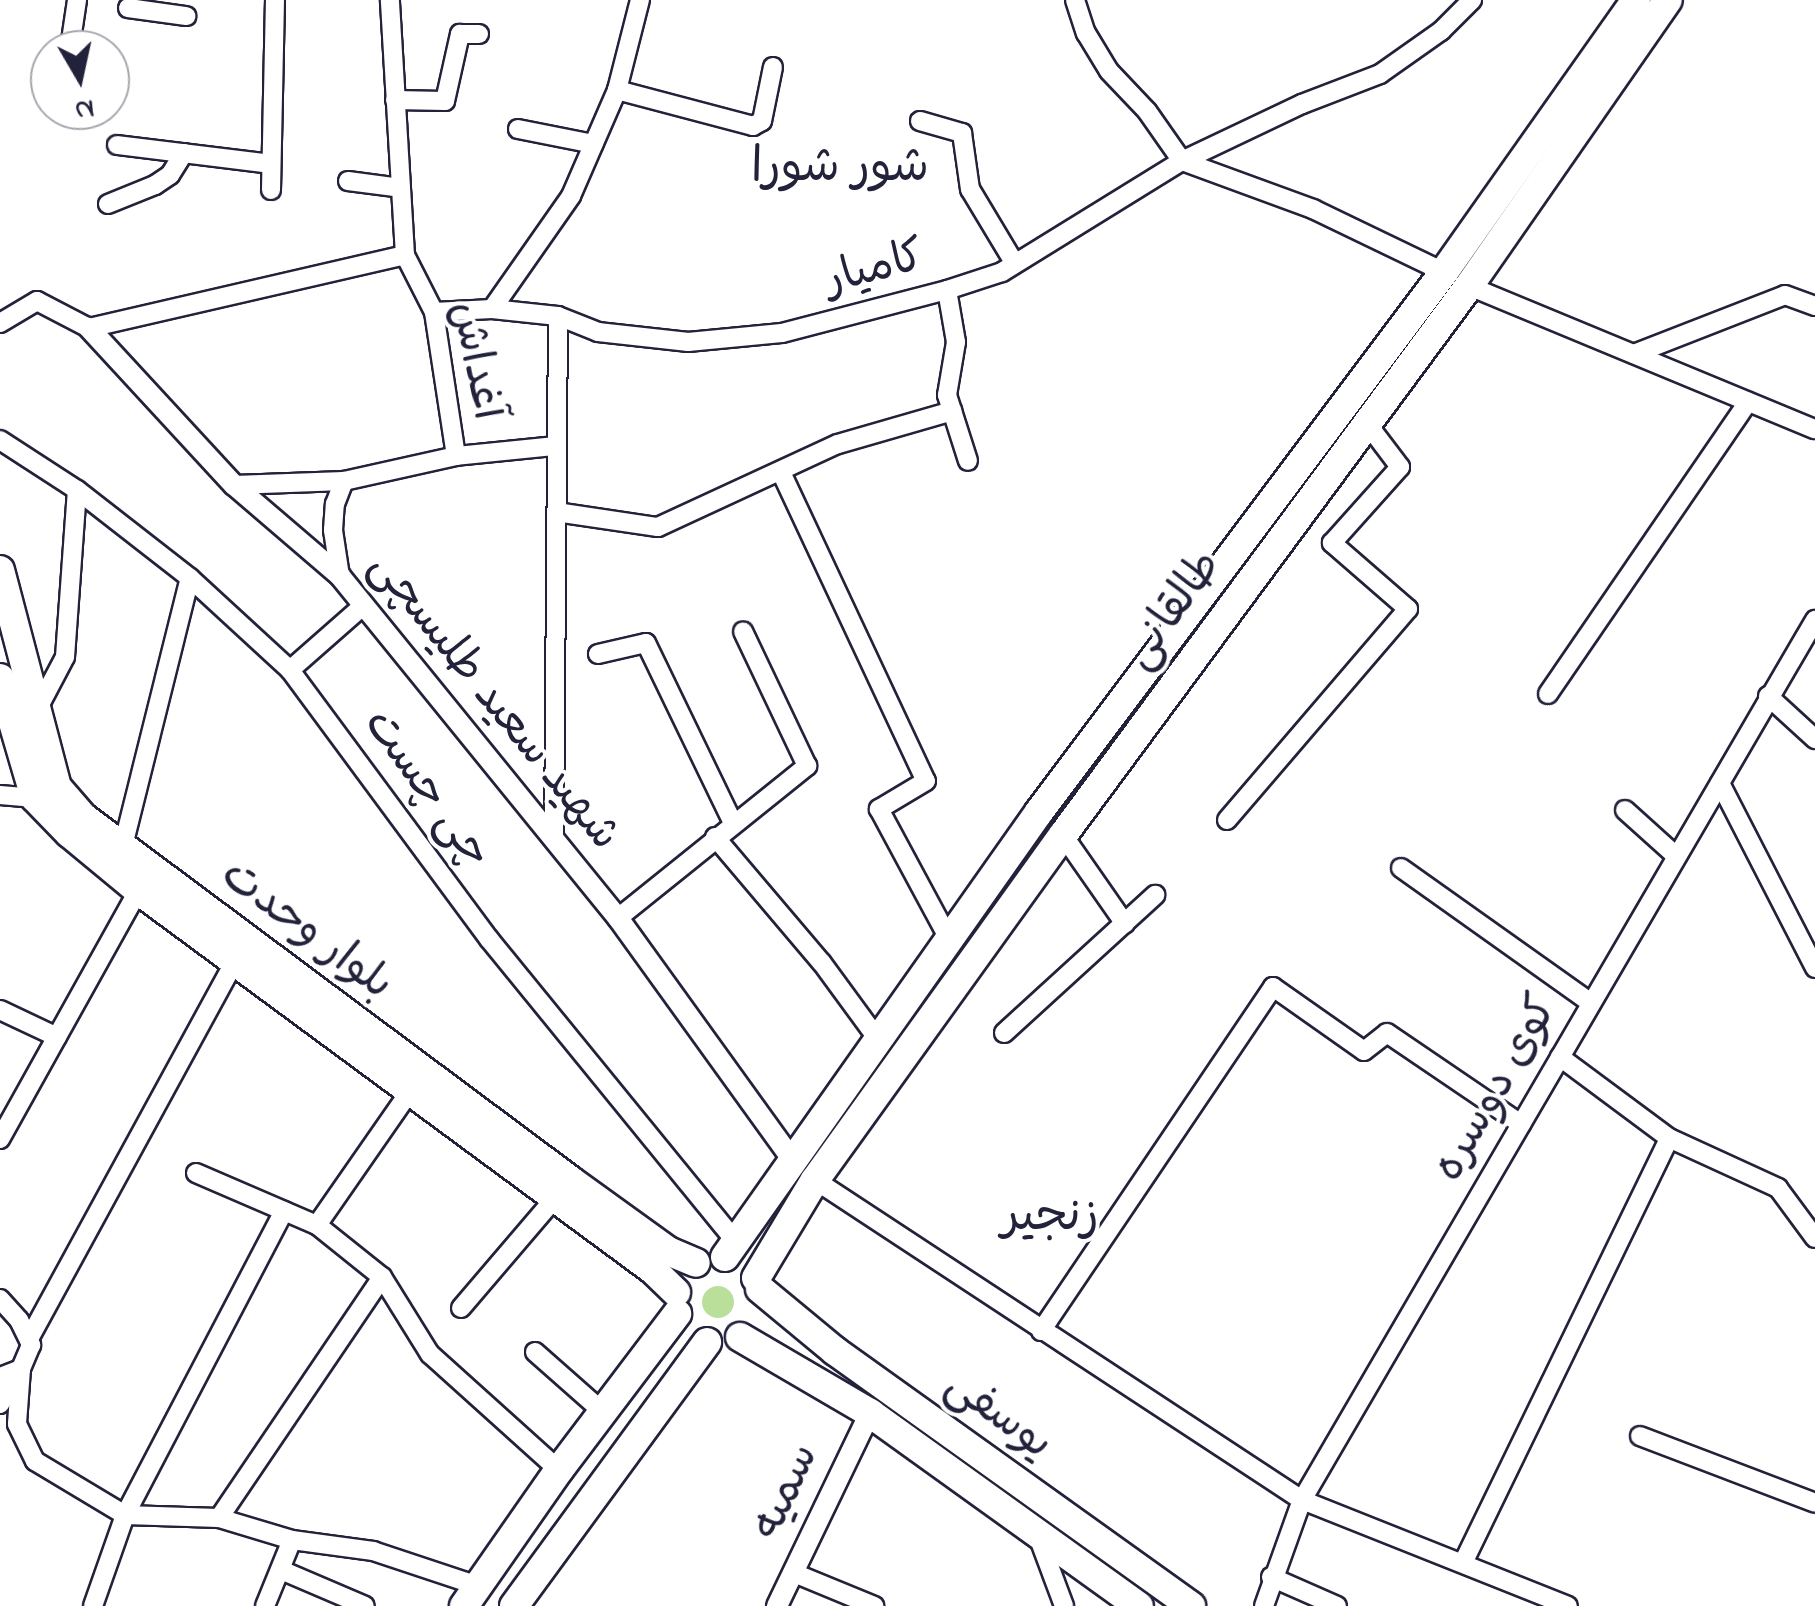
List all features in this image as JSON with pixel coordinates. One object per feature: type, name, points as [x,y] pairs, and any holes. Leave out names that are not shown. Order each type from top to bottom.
[{"type":"main road","name":"طالقانی","points":[[731,1250],[949,939],[1444,272],[1636,0]]},
{"type":"main road","name":"طالقانی","points":[[758,1284],[816,1180],[1063,834],[1469,286],[1668,0]]},
{"type":"main road","points":[[1444,272],[1469,286]]},
{"type":"main road","name":"بلوار وحدت","points":[[0,570],[16,719],[35,798],[417,1081],[668,1251],[696,1263]]},
{"type":"main road","name":"بلوار وحدت","points":[[0,678],[16,719],[57,787],[118,859]]},
{"type":"main road","name":"بلوار وحدت","points":[[417,1081],[555,1198],[653,1270],[676,1303]]},
{"type":"main road","points":[[470,1600],[676,1303],[682,1276],[696,1263],[731,1250],[758,1284],[756,1322],[740,1338],[707,1342],[694,1336],[676,1303]]},
{"type":"main road","name":"یوسفی","points":[[758,1284],[835,1351],[1191,1606]]},
{"type":"main road","name":"یوسفی","points":[[740,1338],[819,1380],[870,1413],[1139,1606]]},
{"type":"main road","points":[[514,1606],[707,1342]]},
{"type":"main road","points":[[819,1380],[835,1351]]},
{"type":"street","points":[[73,30],[78,0]]},
{"type":"street","points":[[271,190],[275,0]]},
{"type":"street","name":"آغداش","points":[[234,484],[344,481],[456,456],[434,312],[405,255],[390,0]]},
{"type":"street","points":[[492,309],[571,196],[618,90],[640,0]]},
{"type":"street","points":[[1075,0],[1086,34],[1109,72],[1147,111],[1182,161],[1313,209],[1444,272]]},
{"type":"street","name":"کامیار","points":[[434,312],[492,309],[558,316],[598,332],[688,342],[782,333],[947,290],[1015,264],[1182,161],[1302,104],[1380,74],[1441,31],[1472,0]]},
{"type":"street","points":[[137,6],[186,16]]},
{"type":"street","points":[[394,100],[445,101],[460,34],[479,34]]},
{"type":"street","points":[[618,90],[753,126],[762,121],[774,67]]},
{"type":"street","points":[[920,120],[962,133],[970,188],[1015,264]]},
{"type":"street","points":[[518,129],[594,144]]},
{"type":"street","points":[[117,145],[271,164]]},
{"type":"street","points":[[108,204],[156,185],[170,175],[184,154]]},
{"type":"street","points":[[348,180],[400,188]]},
{"type":"street","points":[[0,323],[36,302],[89,328],[405,255]]},
{"type":"street","points":[[1469,286],[1815,429]]},
{"type":"street","points":[[947,290],[956,342],[948,372],[952,411],[968,462]]},
{"type":"street","points":[[1634,354],[1785,296],[1815,306]]},
{"type":"street","points":[[554,836],[558,316]]},
{"type":"street","name":"شهید سعید طلیسچی","points":[[89,328],[234,484],[340,576],[618,918],[794,1162]]},
{"type":"street","points":[[1548,694],[1748,402]]},
{"type":"street","points":[[556,512],[658,527],[838,444],[952,411]]},
{"type":"street","points":[[1227,820],[1408,609],[1332,543],[1400,467],[1366,422]]},
{"type":"street","name":"چی چست","points":[[0,440],[77,490],[190,578],[290,670],[489,939],[731,1250]]},
{"type":"street","points":[[456,456],[554,446]]},
{"type":"street","points":[[781,472],[926,781],[880,809],[949,939]]},
{"type":"street","points":[[340,576],[333,530],[335,504],[344,481]]},
{"type":"street","points":[[16,719],[64,657],[77,490]]},
{"type":"street","points":[[118,859],[190,578]]},
{"type":"street","points":[[290,670],[364,605]]},
{"type":"street","name":"کوی دوسره","points":[[1264,1606],[1302,1500],[1815,620]]},
{"type":"street","points":[[618,918],[806,766],[744,630]]},
{"type":"street","points":[[598,654],[646,643],[733,823]]},
{"type":"street","points":[[1768,696],[1815,739]]},
{"type":"street","points":[[1720,783],[1815,968]]},
{"type":"street","points":[[0,794],[35,798]]},
{"type":"street","points":[[1624,810],[1675,855]]},
{"type":"street","points":[[1063,834],[1126,924]]},
{"type":"street","points":[[716,838],[822,963],[879,1041]]},
{"type":"street","points":[[1401,868],[1590,1003]]},
{"type":"street","points":[[0,1139],[144,880]]},
{"type":"street","points":[[1004,1033],[1154,895]]},
{"type":"street","points":[[0,1404],[30,1356],[30,1337],[242,952]]},
{"type":"street","points":[[1041,1331],[1272,986],[1364,1051],[1387,1032],[1521,1124]]},
{"type":"street","points":[[0,1010],[56,1037]]},
{"type":"street","points":[[1560,1057],[1669,1138],[1778,1188],[1815,1238]]},
{"type":"street","points":[[317,1225],[417,1081]]},
{"type":"street","points":[[1463,1563],[1669,1138]]},
{"type":"street","points":[[196,1173],[317,1225],[382,1278],[430,1354],[559,1470]]},
{"type":"street","points":[[816,1180],[1302,1500],[1568,1606]]},
{"type":"street","points":[[461,1308],[555,1198]]},
{"type":"street","points":[[93,1606],[126,1515],[284,1211]]},
{"type":"street","points":[[219,1518],[382,1278]]},
{"type":"street","points":[[0,1299],[30,1337]]},
{"type":"street","points":[[535,1352],[603,1412]]},
{"type":"street","points":[[21,1368],[16,1424],[35,1460],[126,1515],[219,1518],[292,1540],[373,1551],[470,1600]]},
{"type":"street","points":[[0,1377],[21,1368]]},
{"type":"street","name":"سمیه","points":[[777,1606],[870,1413]]},
{"type":"street","points":[[1640,1436],[1815,1503]]},
{"type":"street","points":[[1038,1535],[1064,1606]]},
{"type":"street","points":[[265,1606],[292,1540]]},
{"type":"street","points":[[281,1570],[364,1606]]},
{"type":"street","points":[[794,1572],[874,1606]]},
{"type":"street","points":[[1271,1578],[1336,1606]]},
{"type":"green space","points":[[718,1286],[729,1291],[734,1302],[729,1313],[718,1318],[707,1313],[702,1302],[707,1291]]},
{"type":"district","name":"شور شورا","points":[[840,169]]},
{"type":"district","name":"زنجیر","points":[[1050,1218]]}]
